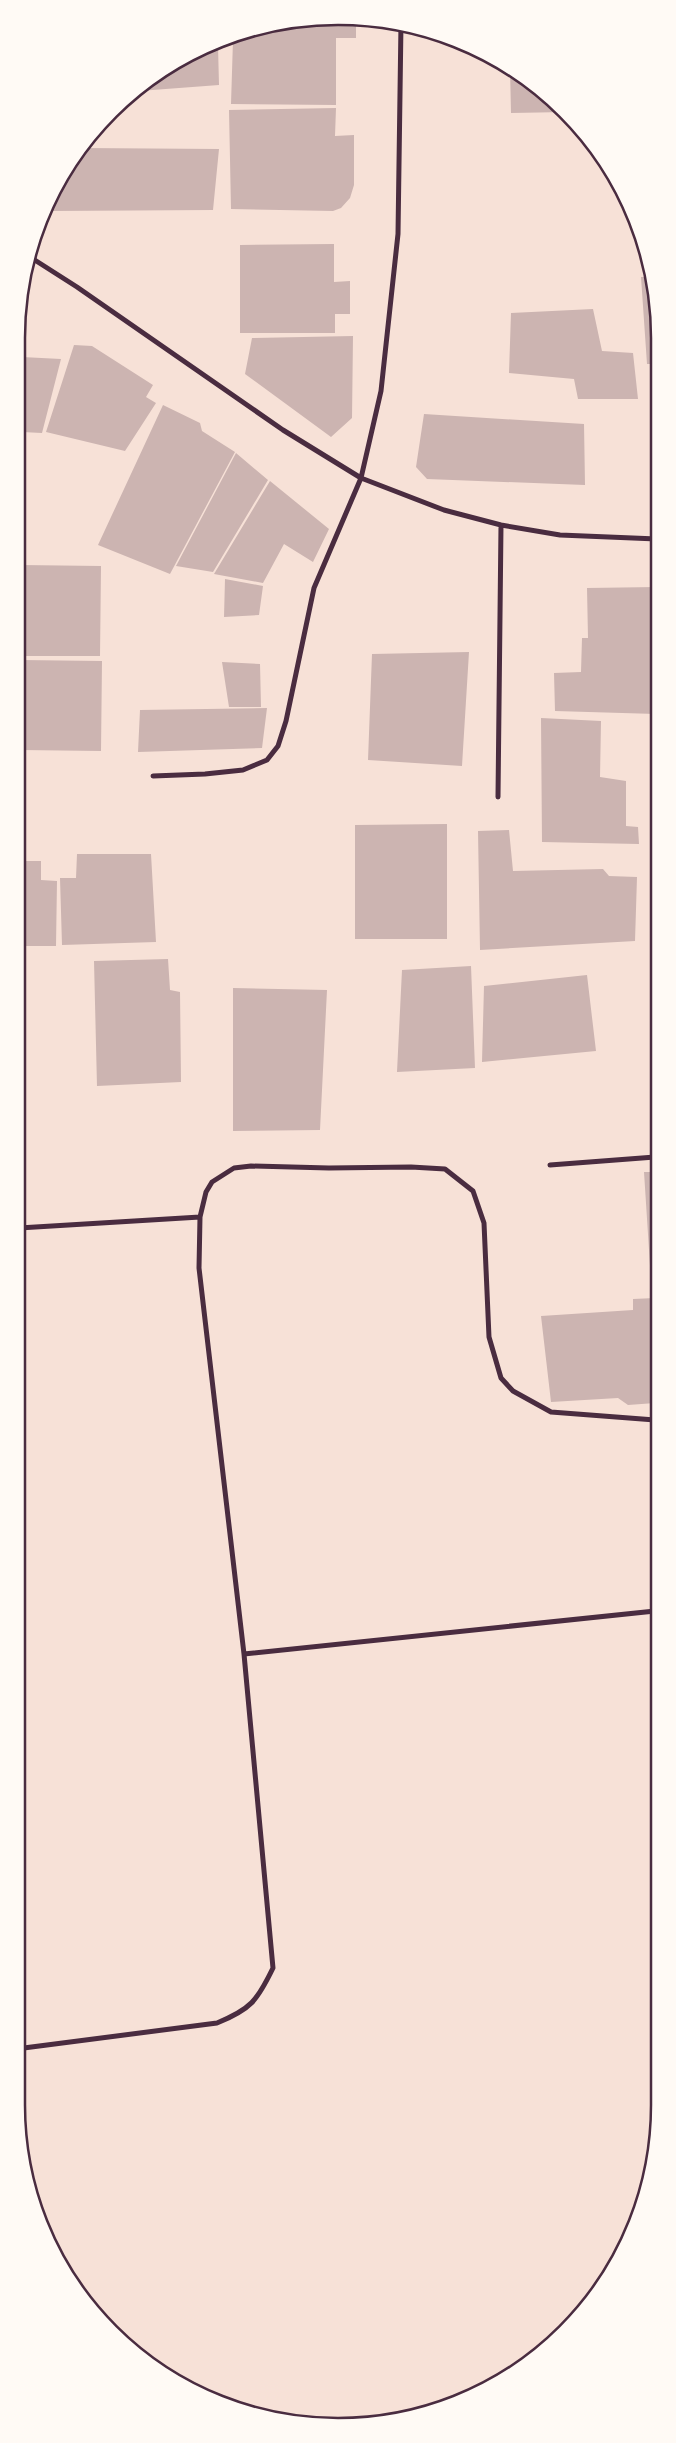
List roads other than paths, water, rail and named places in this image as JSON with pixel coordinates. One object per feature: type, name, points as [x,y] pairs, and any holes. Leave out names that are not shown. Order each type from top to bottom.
[{"type":"street","points":[[153,776],[243,770],[267,760],[278,746],[286,722],[314,588],[361,478],[381,391],[398,234],[401,31]]},
{"type":"street","points":[[35,260],[78,286],[283,430],[361,478],[444,510],[501,525],[560,535],[651,539]]},
{"type":"street","points":[[498,797],[501,525]]},
{"type":"street","points":[[550,1165],[651,1157]]},
{"type":"street","points":[[25,2048],[217,2023],[242,2013],[260,1994],[273,1968],[244,1654],[199,1268],[200,1217],[206,1192],[212,1182],[234,1168],[251,1166],[329,1168],[411,1167],[445,1170],[473,1191],[484,1223],[489,1337],[501,1378],[513,1391],[551,1412],[651,1420]]},
{"type":"street","points":[[25,1228],[200,1217]]},
{"type":"street","points":[[244,1654],[651,1610]]}]
